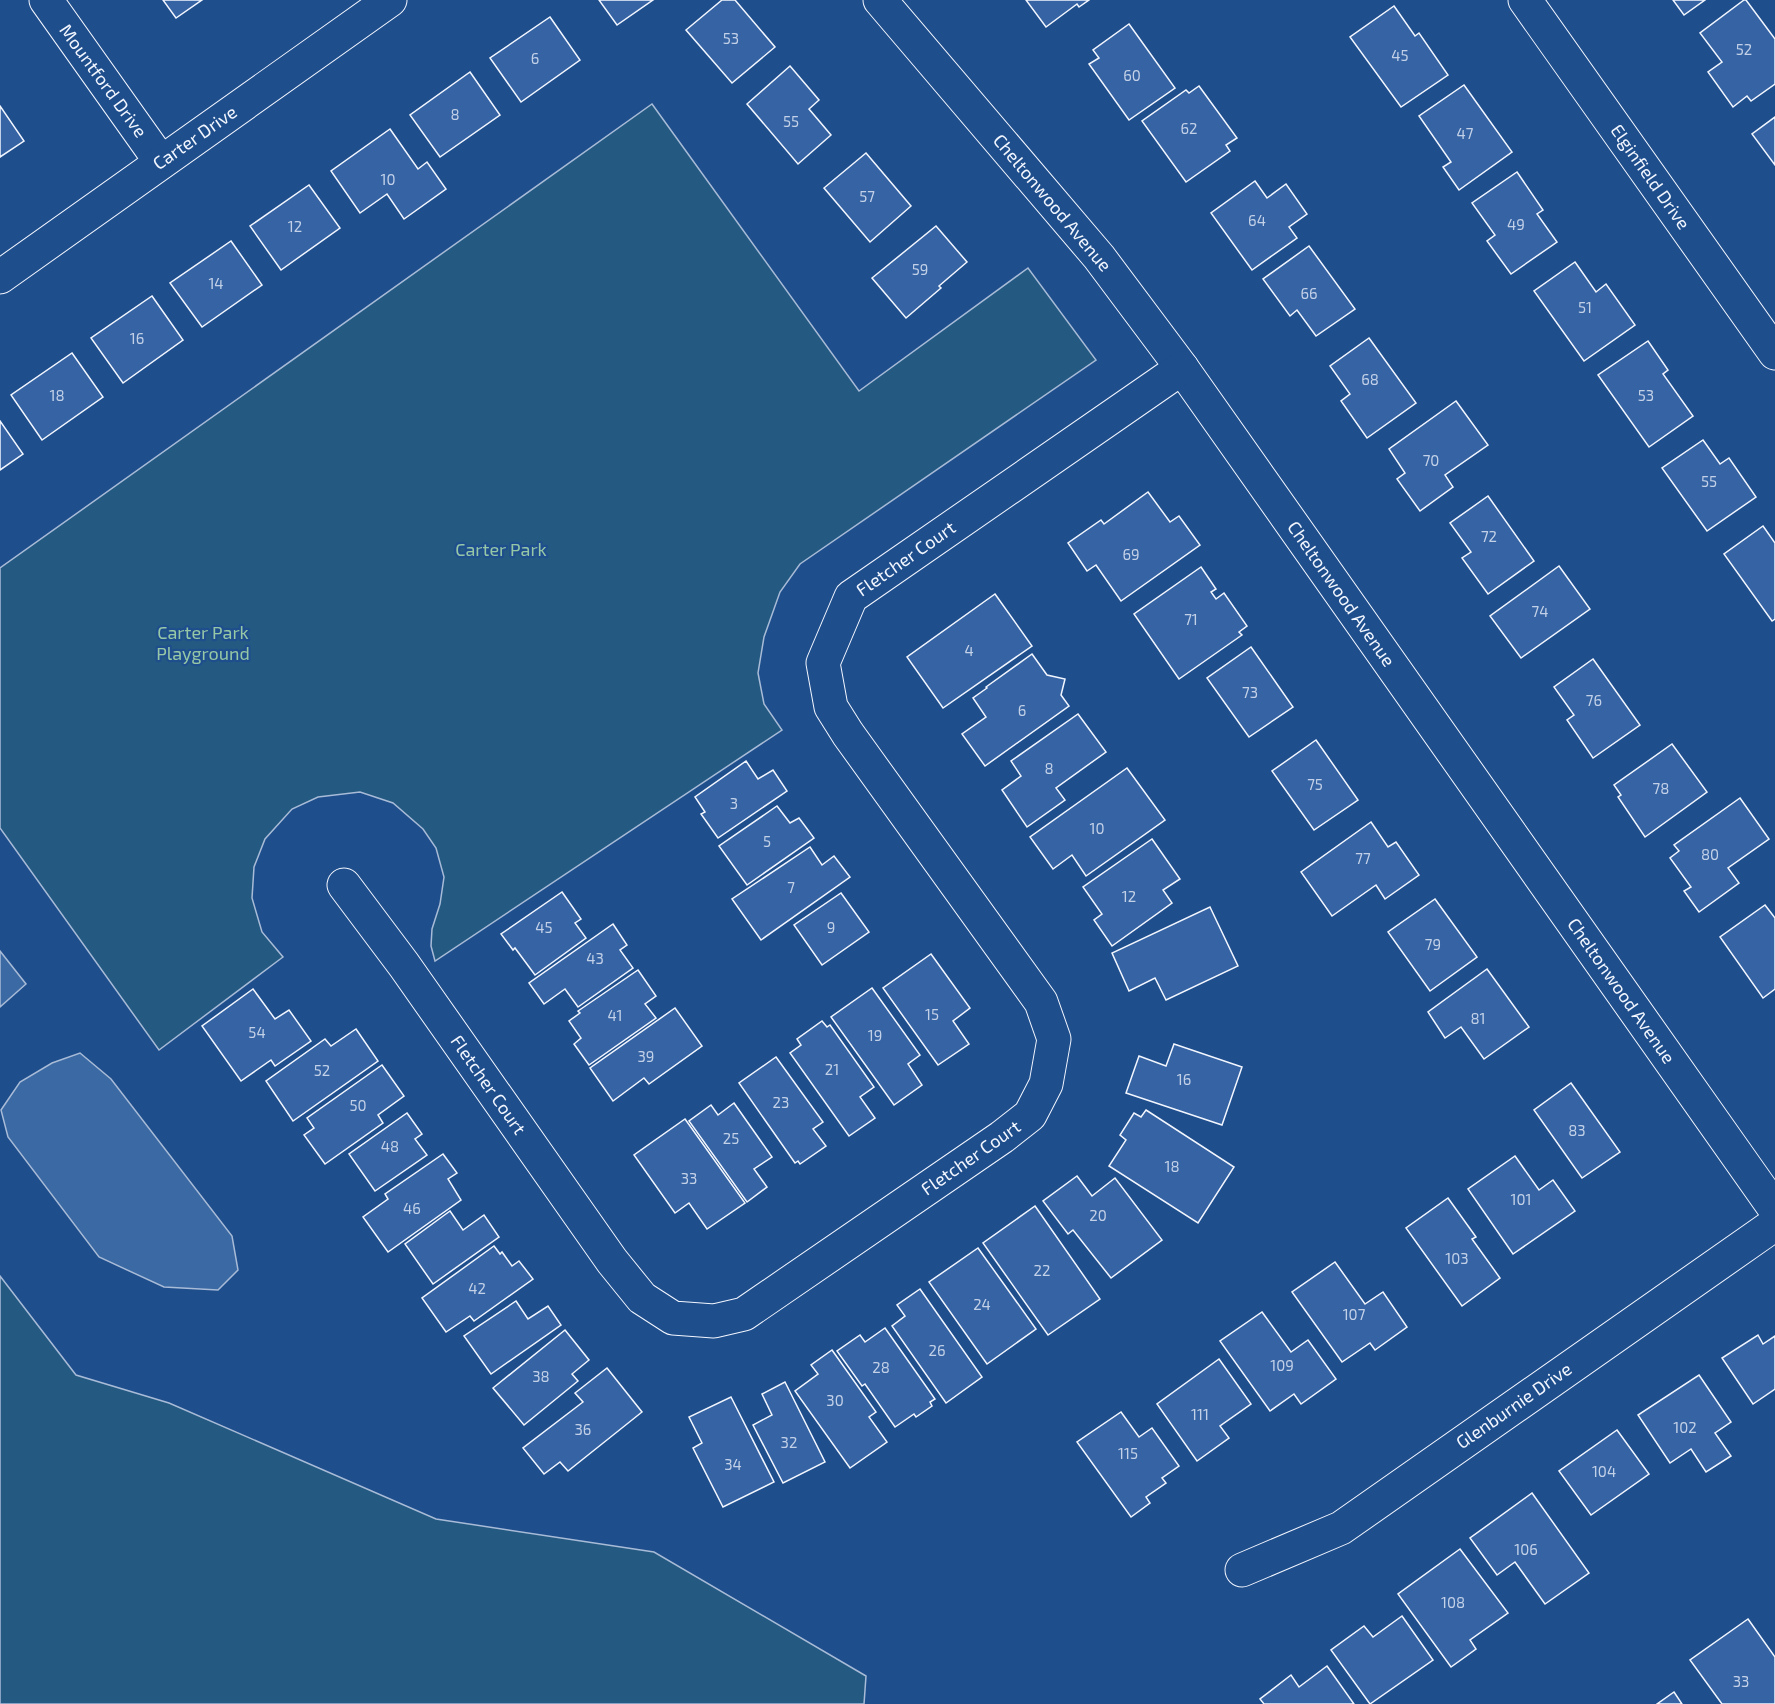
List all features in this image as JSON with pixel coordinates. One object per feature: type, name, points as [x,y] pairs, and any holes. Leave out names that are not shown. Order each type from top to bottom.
[{"type":"street","name":"Mountford Drive","points":[[46,0],[161,162]]},
{"type":"street","name":"Carter Drive","points":[[0,277],[390,0]]},
{"type":"street","name":"Cheltonwood Avenue","points":[[880,0],[1099,257],[1182,368],[1775,1209]]},
{"type":"street","name":"Elginfield Drive","points":[[1525,0],[1775,353]]},
{"type":"street","name":"Fletcher Court","points":[[344,885],[404,965],[612,1261],[642,1298],[673,1318],[714,1321],[744,1314],[1002,1137],[1030,1115],[1046,1084],[1054,1039],[1041,1002],[848,734],[831,707],[823,663],[850,597],[1182,368]]},
{"type":"street","name":"Glenburnie Drive","points":[[1242,1570],[1341,1528],[1775,1224]]},
{"type":"green space","name":"Carter Park","points":[[652,104],[859,391],[1028,268],[1096,360],[800,564],[780,592],[764,637],[758,673],[764,704],[782,730],[435,961],[431,946],[432,929],[440,904],[444,877],[436,848],[423,829],[393,803],[360,792],[318,797],[292,809],[265,839],[254,867],[252,898],[262,932],[283,957],[159,1050],[0,828],[0,568]]},
{"type":"green space","points":[[0,1276],[76,1375],[169,1403],[436,1519],[654,1552],[866,1676],[864,1704],[0,1704]]},
{"type":"shaded area","points":[[0,951],[26,984],[0,1007]]},
{"type":"shaded area","points":[[80,1053],[111,1079],[232,1236],[238,1270],[218,1290],[164,1287],[99,1257],[8,1137],[1,1110],[20,1082],[52,1063]]},
{"type":"building","points":[[163,0],[202,0],[176,18]]},
{"type":"building","points":[[599,0],[653,0],[617,25]]},
{"type":"building","points":[[722,0],[735,0],[775,47],[732,83],[686,30]]},
{"type":"building","points":[[1026,0],[1089,0],[1079,7],[1077,4],[1046,27]]},
{"type":"building","points":[[1673,0],[1705,0],[1684,15]]},
{"type":"building","points":[[1744,0],[1775,39],[1775,84],[1751,101],[1747,96],[1733,107],[1708,72],[1722,62],[1700,33]]},
{"type":"building","points":[[1394,6],[1415,36],[1419,33],[1448,75],[1401,107],[1350,37]]},
{"type":"building","points":[[550,17],[580,60],[521,102],[490,58]]},
{"type":"building","points":[[1129,24],[1175,88],[1129,120],[1089,64],[1099,58],[1093,50]]},
{"type":"building","points":[[790,66],[819,100],[809,109],[831,135],[798,164],[747,104]]},
{"type":"building","points":[[470,72],[500,115],[440,157],[410,115]]},
{"type":"building","points":[[1464,85],[1512,152],[1459,190],[1443,167],[1451,162],[1419,116]]},
{"type":"building","points":[[1199,86],[1237,138],[1226,145],[1230,151],[1186,182],[1142,121],[1186,90],[1189,93]]},
{"type":"building","points":[[0,106],[24,141],[0,157]]},
{"type":"building","points":[[1775,117],[1775,165],[1752,134]]},
{"type":"building","points":[[390,129],[418,169],[427,162],[446,189],[404,219],[387,194],[360,213],[331,171]]},
{"type":"building","points":[[866,153],[911,206],[870,242],[824,188]]},
{"type":"building","points":[[1517,172],[1543,210],[1537,214],[1557,242],[1511,274],[1487,241],[1495,235],[1472,203]]},
{"type":"building","points":[[1255,181],[1267,198],[1286,184],[1307,214],[1289,227],[1297,238],[1252,270],[1211,213]]},
{"type":"building","points":[[309,185],[340,228],[281,270],[250,226]]},
{"type":"building","points":[[936,226],[967,262],[906,318],[872,278]]},
{"type":"building","points":[[231,241],[262,285],[202,327],[170,283]]},
{"type":"building","points":[[1309,246],[1355,309],[1316,336],[1297,310],[1290,316],[1263,279]]},
{"type":"building","points":[[1575,262],[1596,292],[1606,284],[1635,325],[1584,361],[1534,291]]},
{"type":"building","points":[[152,296],[183,340],[123,383],[91,338]]},
{"type":"building","points":[[1369,338],[1416,403],[1367,438],[1341,401],[1350,394],[1330,366]]},
{"type":"building","points":[[1648,341],[1668,370],[1663,374],[1693,416],[1649,447],[1598,375]]},
{"type":"building","points":[[72,353],[103,397],[42,440],[11,395]]},
{"type":"building","points":[[1456,401],[1488,445],[1445,475],[1453,487],[1420,511],[1397,479],[1405,473],[1389,449]]},
{"type":"building","points":[[0,421],[23,454],[0,470]]},
{"type":"building","points":[[1703,440],[1720,464],[1729,458],[1756,497],[1707,531],[1662,468]]},
{"type":"building","points":[[1148,492],[1170,522],[1179,516],[1200,545],[1121,601],[1096,565],[1087,571],[1068,543],[1101,520],[1104,524]]},
{"type":"building","points":[[1488,496],[1534,561],[1488,594],[1462,558],[1471,552],[1450,523]]},
{"type":"building","points":[[1763,526],[1775,543],[1775,619],[1772,621],[1724,554]]},
{"type":"building","points":[[1559,566],[1590,609],[1521,658],[1490,616]]},
{"type":"building","points":[[1201,567],[1216,589],[1211,592],[1216,599],[1224,593],[1247,626],[1239,632],[1242,635],[1179,679],[1134,614]]},
{"type":"building","points":[[995,594],[1032,646],[943,708],[907,657]]},
{"type":"building","points":[[1251,647],[1293,707],[1249,737],[1207,678]]},
{"type":"building","points":[[1032,654],[1047,675],[1065,679],[1061,695],[1069,706],[985,766],[962,734],[986,717],[973,698]]},
{"type":"building","points":[[1593,659],[1640,725],[1593,758],[1567,720],[1574,715],[1554,687]]},
{"type":"building","points":[[1078,714],[1106,752],[1056,788],[1065,800],[1027,827],[1002,790],[1021,776],[1011,761]]},
{"type":"building","points":[[1316,740],[1358,800],[1314,830],[1272,771]]},
{"type":"building","points":[[1672,744],[1707,792],[1645,837],[1618,797],[1621,795],[1614,785]]},
{"type":"building","points":[[746,761],[758,779],[773,770],[787,791],[718,838],[701,814],[705,812],[695,797]]},
{"type":"building","points":[[1127,768],[1165,820],[1086,876],[1072,855],[1053,869],[1030,837]]},
{"type":"building","points":[[1740,798],[1769,839],[1728,868],[1739,883],[1699,912],[1684,891],[1691,887],[1670,858],[1679,851],[1674,845]]},
{"type":"building","points":[[777,806],[790,823],[799,818],[814,838],[747,885],[719,846]]},
{"type":"building","points":[[1371,822],[1388,847],[1396,842],[1419,875],[1385,899],[1376,885],[1332,916],[1301,872]]},
{"type":"building","points":[[1152,839],[1180,879],[1163,890],[1172,903],[1112,946],[1094,920],[1102,914],[1083,887]]},
{"type":"building","points":[[810,847],[822,865],[834,856],[850,877],[761,940],[732,899]]},
{"type":"building","points":[[562,892],[581,919],[575,923],[586,938],[535,975],[515,948],[513,950],[501,934]]},
{"type":"building","points":[[841,893],[869,932],[822,965],[794,925]]},
{"type":"building","points":[[1435,899],[1477,957],[1430,991],[1388,932]]},
{"type":"building","points":[[1765,905],[1775,918],[1775,989],[1763,998],[1720,937]]},
{"type":"building","points":[[1210,907],[1238,966],[1166,1000],[1155,978],[1129,991],[1112,953]]},
{"type":"building","points":[[613,924],[627,945],[620,950],[633,968],[578,1007],[565,989],[544,1004],[529,983]]},
{"type":"building","points":[[931,954],[970,1008],[953,1021],[969,1044],[938,1065],[883,988]]},
{"type":"building","points":[[1487,969],[1529,1027],[1484,1059],[1461,1027],[1445,1038],[1428,1012]]},
{"type":"building","points":[[638,970],[656,996],[645,1004],[656,1018],[589,1065],[574,1044],[581,1038],[569,1021],[580,1013],[578,1011]]},
{"type":"building","points":[[872,988],[920,1055],[908,1064],[922,1085],[894,1105],[831,1017]]},
{"type":"building","points":[[253,989],[275,1019],[289,1010],[311,1041],[275,1066],[271,1060],[241,1081],[202,1026]]},
{"type":"building","points":[[675,1008],[702,1046],[649,1084],[644,1078],[613,1101],[590,1068]]},
{"type":"building","points":[[822,1021],[827,1027],[830,1025],[874,1087],[860,1097],[875,1118],[849,1136],[790,1053],[801,1045],[797,1039]]},
{"type":"building","points":[[356,1029],[378,1061],[293,1121],[266,1081],[325,1039],[331,1046]]},
{"type":"building","points":[[1174,1044],[1242,1067],[1222,1125],[1126,1093],[1139,1056],[1166,1066]]},
{"type":"building","points":[[776,1057],[823,1122],[813,1129],[826,1146],[800,1164],[798,1161],[795,1163],[739,1083]]},
{"type":"building","points":[[382,1065],[404,1096],[378,1115],[383,1123],[325,1164],[304,1135],[314,1128],[307,1118]]},
{"type":"building","points":[[1571,1083],[1620,1152],[1582,1178],[1534,1110]]},
{"type":"building","points":[[734,1103],[772,1157],[754,1169],[767,1187],[747,1202],[689,1121],[711,1105],[718,1115]]},
{"type":"building","points":[[1146,1110],[1234,1167],[1198,1223],[1109,1166],[1126,1140],[1120,1135],[1134,1113],[1141,1117]]},
{"type":"building","points":[[407,1113],[422,1134],[415,1139],[427,1155],[375,1191],[349,1154]]},
{"type":"building","points":[[685,1119],[745,1203],[707,1229],[689,1203],[675,1213],[634,1155]]},
{"type":"building","points":[[443,1154],[457,1173],[448,1179],[461,1200],[388,1252],[363,1217],[388,1199],[385,1194]]},
{"type":"building","points":[[1515,1156],[1539,1190],[1553,1180],[1575,1211],[1513,1254],[1468,1189]]},
{"type":"building","points":[[1077,1176],[1092,1196],[1115,1178],[1162,1240],[1111,1278],[1073,1230],[1068,1234],[1043,1201]]},
{"type":"building","points":[[1448,1198],[1476,1237],[1472,1239],[1500,1278],[1462,1306],[1406,1228]]},
{"type":"building","points":[[1035,1206],[1100,1299],[1048,1335],[983,1243]]},
{"type":"building","points":[[450,1211],[463,1230],[484,1215],[499,1237],[433,1284],[405,1244]]},
{"type":"building","points":[[494,1246],[500,1254],[502,1252],[512,1266],[519,1261],[533,1279],[474,1321],[470,1316],[446,1332],[422,1298]]},
{"type":"building","points":[[978,1248],[1036,1329],[987,1364],[929,1282]]},
{"type":"building","points":[[1335,1262],[1365,1304],[1383,1292],[1407,1327],[1375,1350],[1370,1343],[1342,1362],[1292,1292]]},
{"type":"building","points":[[920,1289],[982,1377],[946,1403],[892,1326],[905,1316],[897,1305]]},
{"type":"building","points":[[516,1301],[528,1319],[548,1306],[561,1325],[491,1374],[464,1336]]},
{"type":"building","points":[[1262,1312],[1291,1352],[1308,1340],[1336,1379],[1301,1404],[1294,1394],[1270,1411],[1220,1341]]},
{"type":"building","points":[[885,1328],[935,1399],[930,1402],[932,1406],[916,1417],[914,1414],[895,1427],[865,1384],[862,1386],[837,1351],[860,1335],[865,1342]]},
{"type":"building","points":[[565,1330],[589,1360],[572,1374],[578,1381],[524,1425],[493,1388]]},
{"type":"building","points":[[1758,1335],[1763,1344],[1775,1336],[1775,1389],[1753,1404],[1722,1358]]},
{"type":"building","points":[[832,1350],[876,1412],[869,1417],[887,1442],[850,1468],[795,1391],[818,1374],[811,1365]]},
{"type":"building","points":[[1219,1359],[1251,1404],[1220,1426],[1229,1438],[1197,1461],[1157,1404]]},
{"type":"building","points":[[607,1368],[642,1412],[568,1471],[560,1462],[544,1474],[523,1448],[583,1402],[575,1393]]},
{"type":"building","points":[[1699,1375],[1731,1422],[1715,1433],[1731,1456],[1706,1472],[1691,1449],[1670,1463],[1638,1415]]},
{"type":"building","points":[[785,1382],[825,1462],[783,1483],[753,1425],[772,1415],[762,1394]]},
{"type":"building","points":[[731,1397],[774,1482],[723,1507],[693,1448],[702,1443],[689,1417]]},
{"type":"building","points":[[1121,1412],[1139,1437],[1152,1428],[1179,1466],[1162,1478],[1166,1483],[1146,1497],[1150,1503],[1131,1517],[1077,1442]]},
{"type":"building","points":[[1617,1430],[1649,1474],[1591,1515],[1559,1471]]},
{"type":"building","points":[[1532,1493],[1589,1573],[1545,1604],[1515,1562],[1497,1575],[1470,1538]]},
{"type":"building","points":[[1460,1549],[1508,1613],[1470,1640],[1476,1649],[1451,1667],[1398,1594]]},
{"type":"building","points":[[1402,1616],[1433,1660],[1370,1704],[1331,1650],[1364,1626],[1373,1637]]},
{"type":"building","points":[[1748,1619],[1775,1657],[1775,1704],[1722,1704],[1690,1660]]},
{"type":"building","points":[[1327,1666],[1354,1704],[1264,1704],[1260,1699],[1291,1675],[1299,1687]]},
{"type":"building","points":[[1674,1692],[1682,1704],[1657,1704]]},
{"type":"park label","name":"Carter Park Playground","points":[[203,643]]}]
